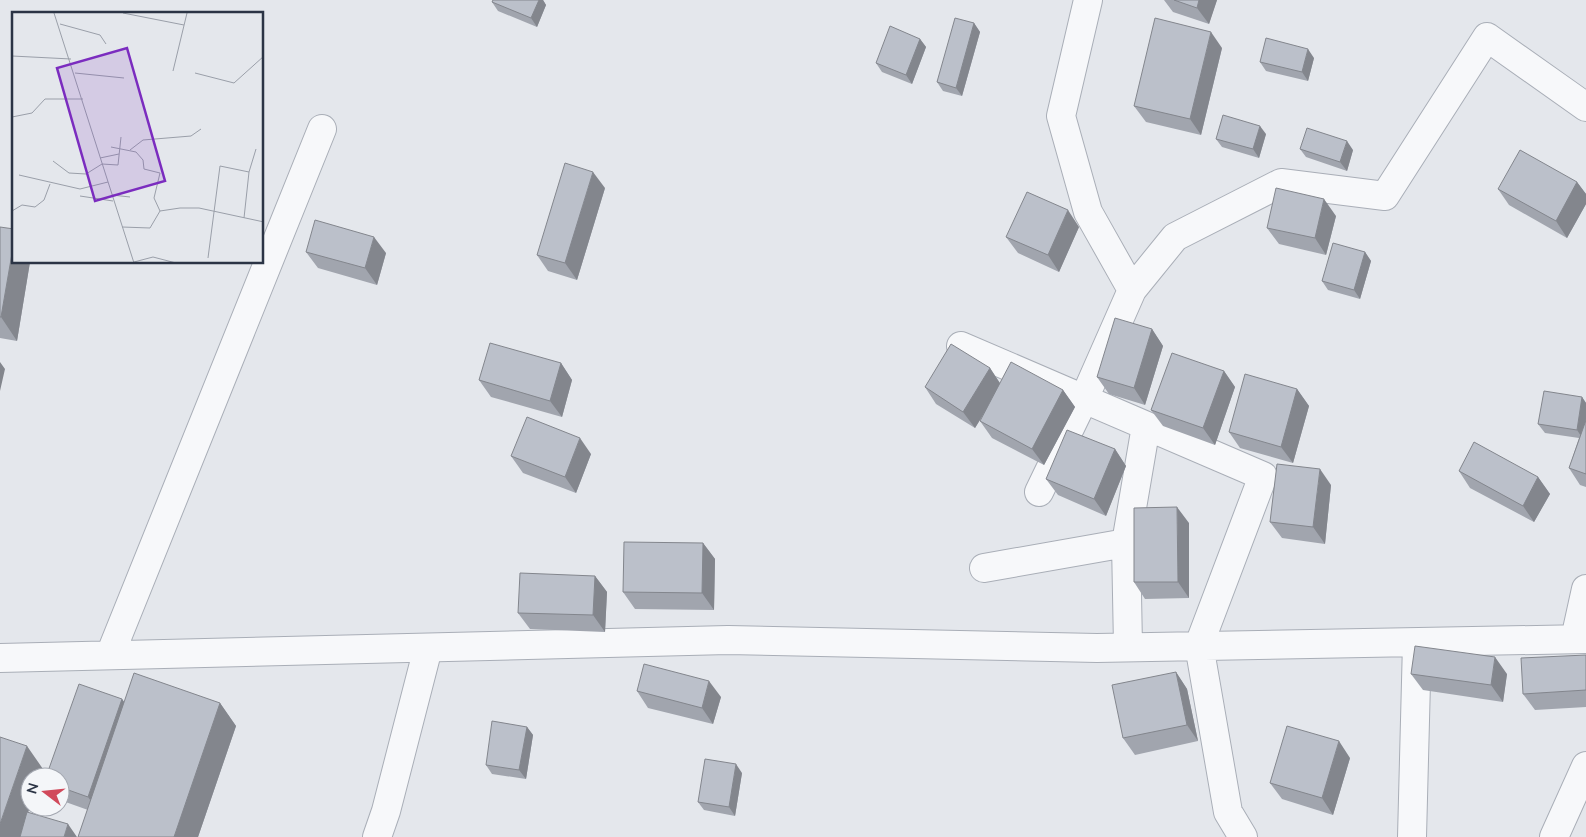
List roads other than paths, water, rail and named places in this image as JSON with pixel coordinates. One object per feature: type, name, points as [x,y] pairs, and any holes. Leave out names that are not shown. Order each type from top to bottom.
[{"type":"street","points":[[1088,0],[1061,116],[1088,212],[1132,290]]},
{"type":"street","points":[[1039,492],[1084,399],[1132,290],[1176,237],[1281,183],[1385,196],[1486,37],[1586,107]]},
{"type":"street","points":[[110,655],[322,129]]},
{"type":"street","points":[[961,346],[1263,476],[1199,645],[1228,812],[1243,837]]},
{"type":"street","points":[[1128,646],[1126,543],[1146,426]]},
{"type":"street","points":[[984,568],[1126,543]]},
{"type":"street","points":[[0,658],[728,640],[1097,648],[1581,639],[1586,589]]},
{"type":"street","points":[[1412,837],[1417,641]]},
{"type":"street","points":[[377,837],[386,811],[428,648]]},
{"type":"street","points":[[1554,837],[1586,766]]}]
